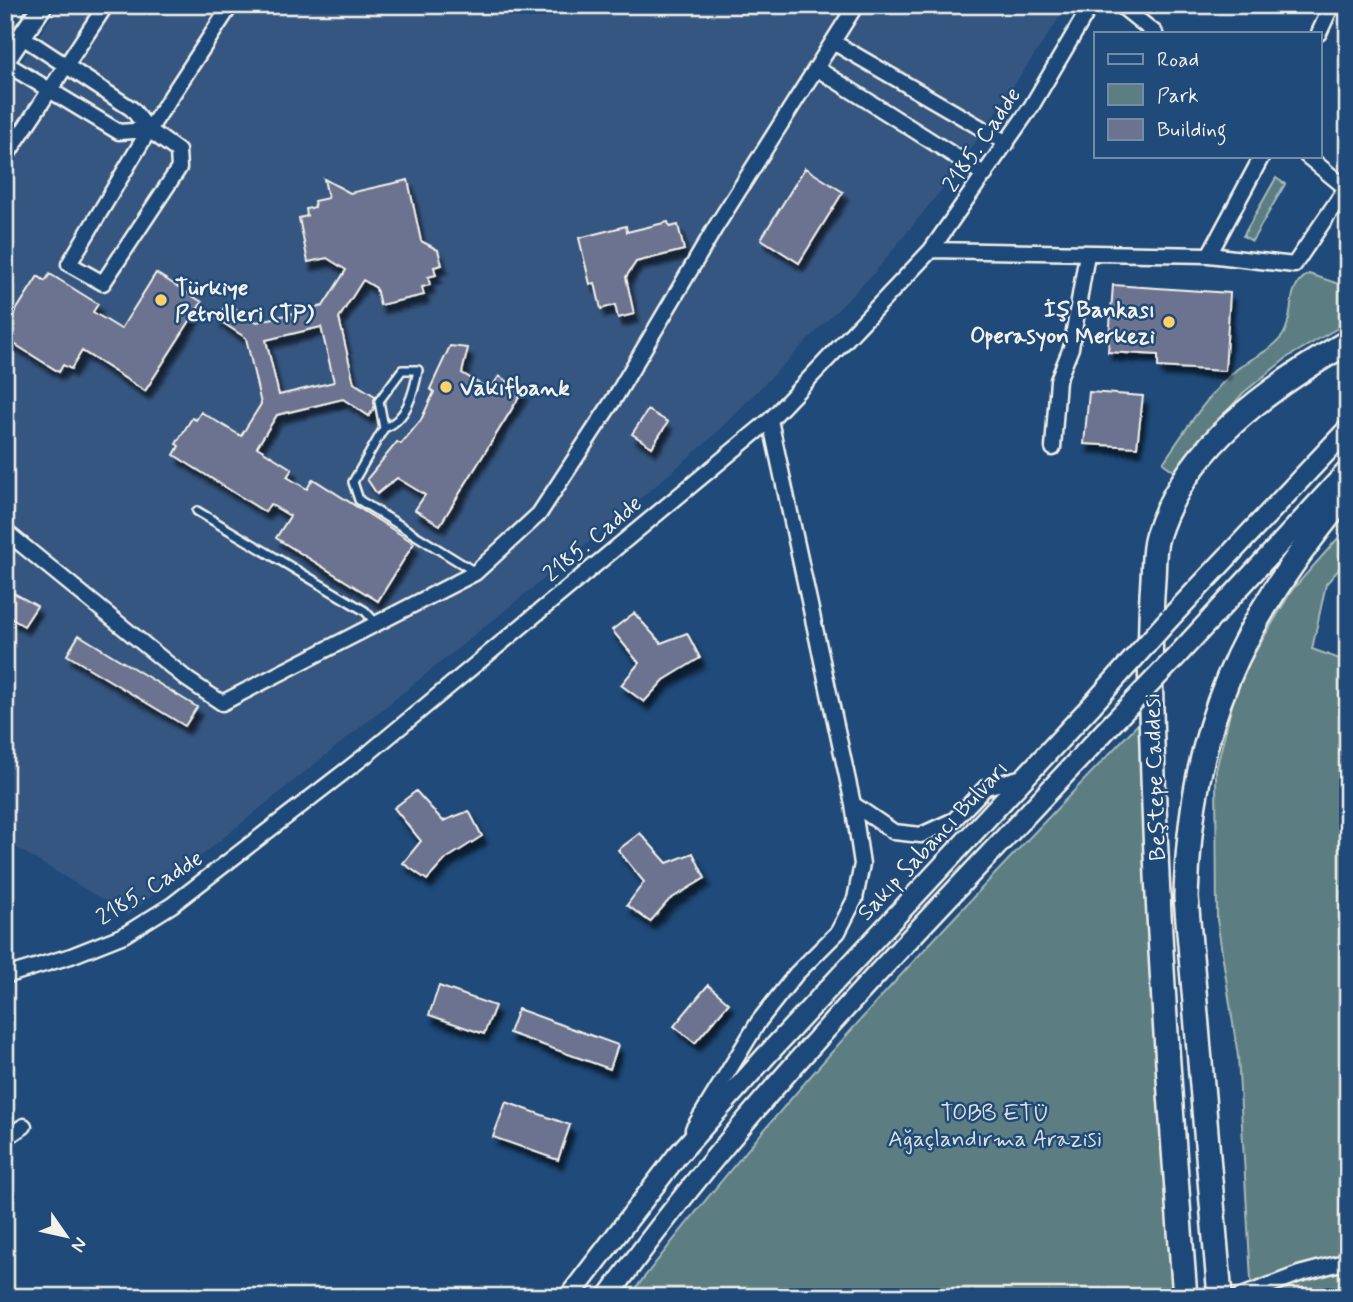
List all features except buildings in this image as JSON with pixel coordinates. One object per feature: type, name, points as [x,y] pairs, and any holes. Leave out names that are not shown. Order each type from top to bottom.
[{"type":"main road","name":"Beştepe Caddesi","points":[[1185,1297],[1170,1101],[1153,790],[1150,623],[1157,538],[1185,477],[1241,413],[1304,367],[1348,341]]},
{"type":"main road","name":"Sakıp Sabancı Bulvarı","points":[[569,1297],[677,1156],[1023,777],[1348,429]]},
{"type":"main road","points":[[608,1297],[674,1209],[784,1077],[1348,470]]},
{"type":"main road","name":"Beştepe Caddesi","points":[[1220,1297],[1186,897],[1187,848],[1202,754],[1232,664],[1263,607],[1348,492]]},
{"type":"street","points":[[5,24],[18,5]]},
{"type":"street","points":[[43,5],[5,62],[119,132],[149,130]]},
{"type":"street","points":[[5,158],[106,5]]},
{"type":"street","points":[[21,36],[132,109],[149,130],[178,151],[179,169],[103,284],[69,264],[149,130],[231,5]]},
{"type":"street","points":[[5,531],[188,680],[222,703],[475,573],[539,514],[616,396],[715,228],[856,5]]},
{"type":"street","name":"2185. Cadde","points":[[5,976],[71,956],[124,935],[172,905],[370,752],[770,420],[931,250],[1007,143],[1091,5]]},
{"type":"street","points":[[1120,5],[1154,32]]},
{"type":"street","points":[[1319,32],[1332,5]]},
{"type":"street","points":[[833,42],[1007,143]]},
{"type":"street","points":[[816,68],[985,175]]},
{"type":"street","points":[[1209,255],[1261,158]]},
{"type":"street","points":[[931,250],[1209,255],[1294,265],[1347,187],[1310,158]]},
{"type":"street","points":[[1053,449],[1058,380],[1070,348],[1087,254]]},
{"type":"street","points":[[677,1156],[759,1021],[796,974],[838,932],[855,899],[862,864],[853,804],[770,420]]},
{"type":"street","points":[[853,804],[894,832],[922,835],[954,820],[986,787],[1023,777]]},
{"type":"street","points":[[5,1138],[24,1126]]},
{"type":"street","points":[[1238,1297],[1299,1274],[1348,1261]]},
{"type":"lane","points":[[384,428],[379,401],[402,370],[418,370],[414,393],[395,424],[384,428],[353,482],[359,500],[475,573]]},
{"type":"lane","points":[[197,511],[365,611],[376,623]]},
{"type":"shaded area","points":[[59,5],[1068,5],[952,177],[874,273],[709,440],[593,539],[128,915],[5,841],[5,88]]},
{"type":"green space","points":[[1276,178],[1285,184],[1252,241],[1243,236]]},
{"type":"green space","points":[[1309,274],[1339,284],[1348,279],[1348,322],[1288,357],[1243,393],[1175,472],[1163,463],[1179,439],[1225,380],[1273,346],[1283,335],[1293,293],[1301,279]]},
{"type":"green space","points":[[1348,527],[1348,559],[1326,584],[1312,649],[1348,662],[1348,1297],[1252,1297],[1238,1056],[1217,920],[1216,770],[1238,681],[1292,590]]},
{"type":"green space","name":"TOBB ETÜ Ağaçlandırma Arazisi","points":[[1139,723],[1176,1243],[1173,1297],[629,1297],[749,1147],[812,1075],[1006,862]]},
{"type":"place","name":"Türkiye Petrolleri (TP)","points":[[161,300]]},
{"type":"place","name":"İş Bankası Operasyon Merkezi","points":[[1169,322]]},
{"type":"place","name":"Vakıfbank","points":[[446,387]]}]
